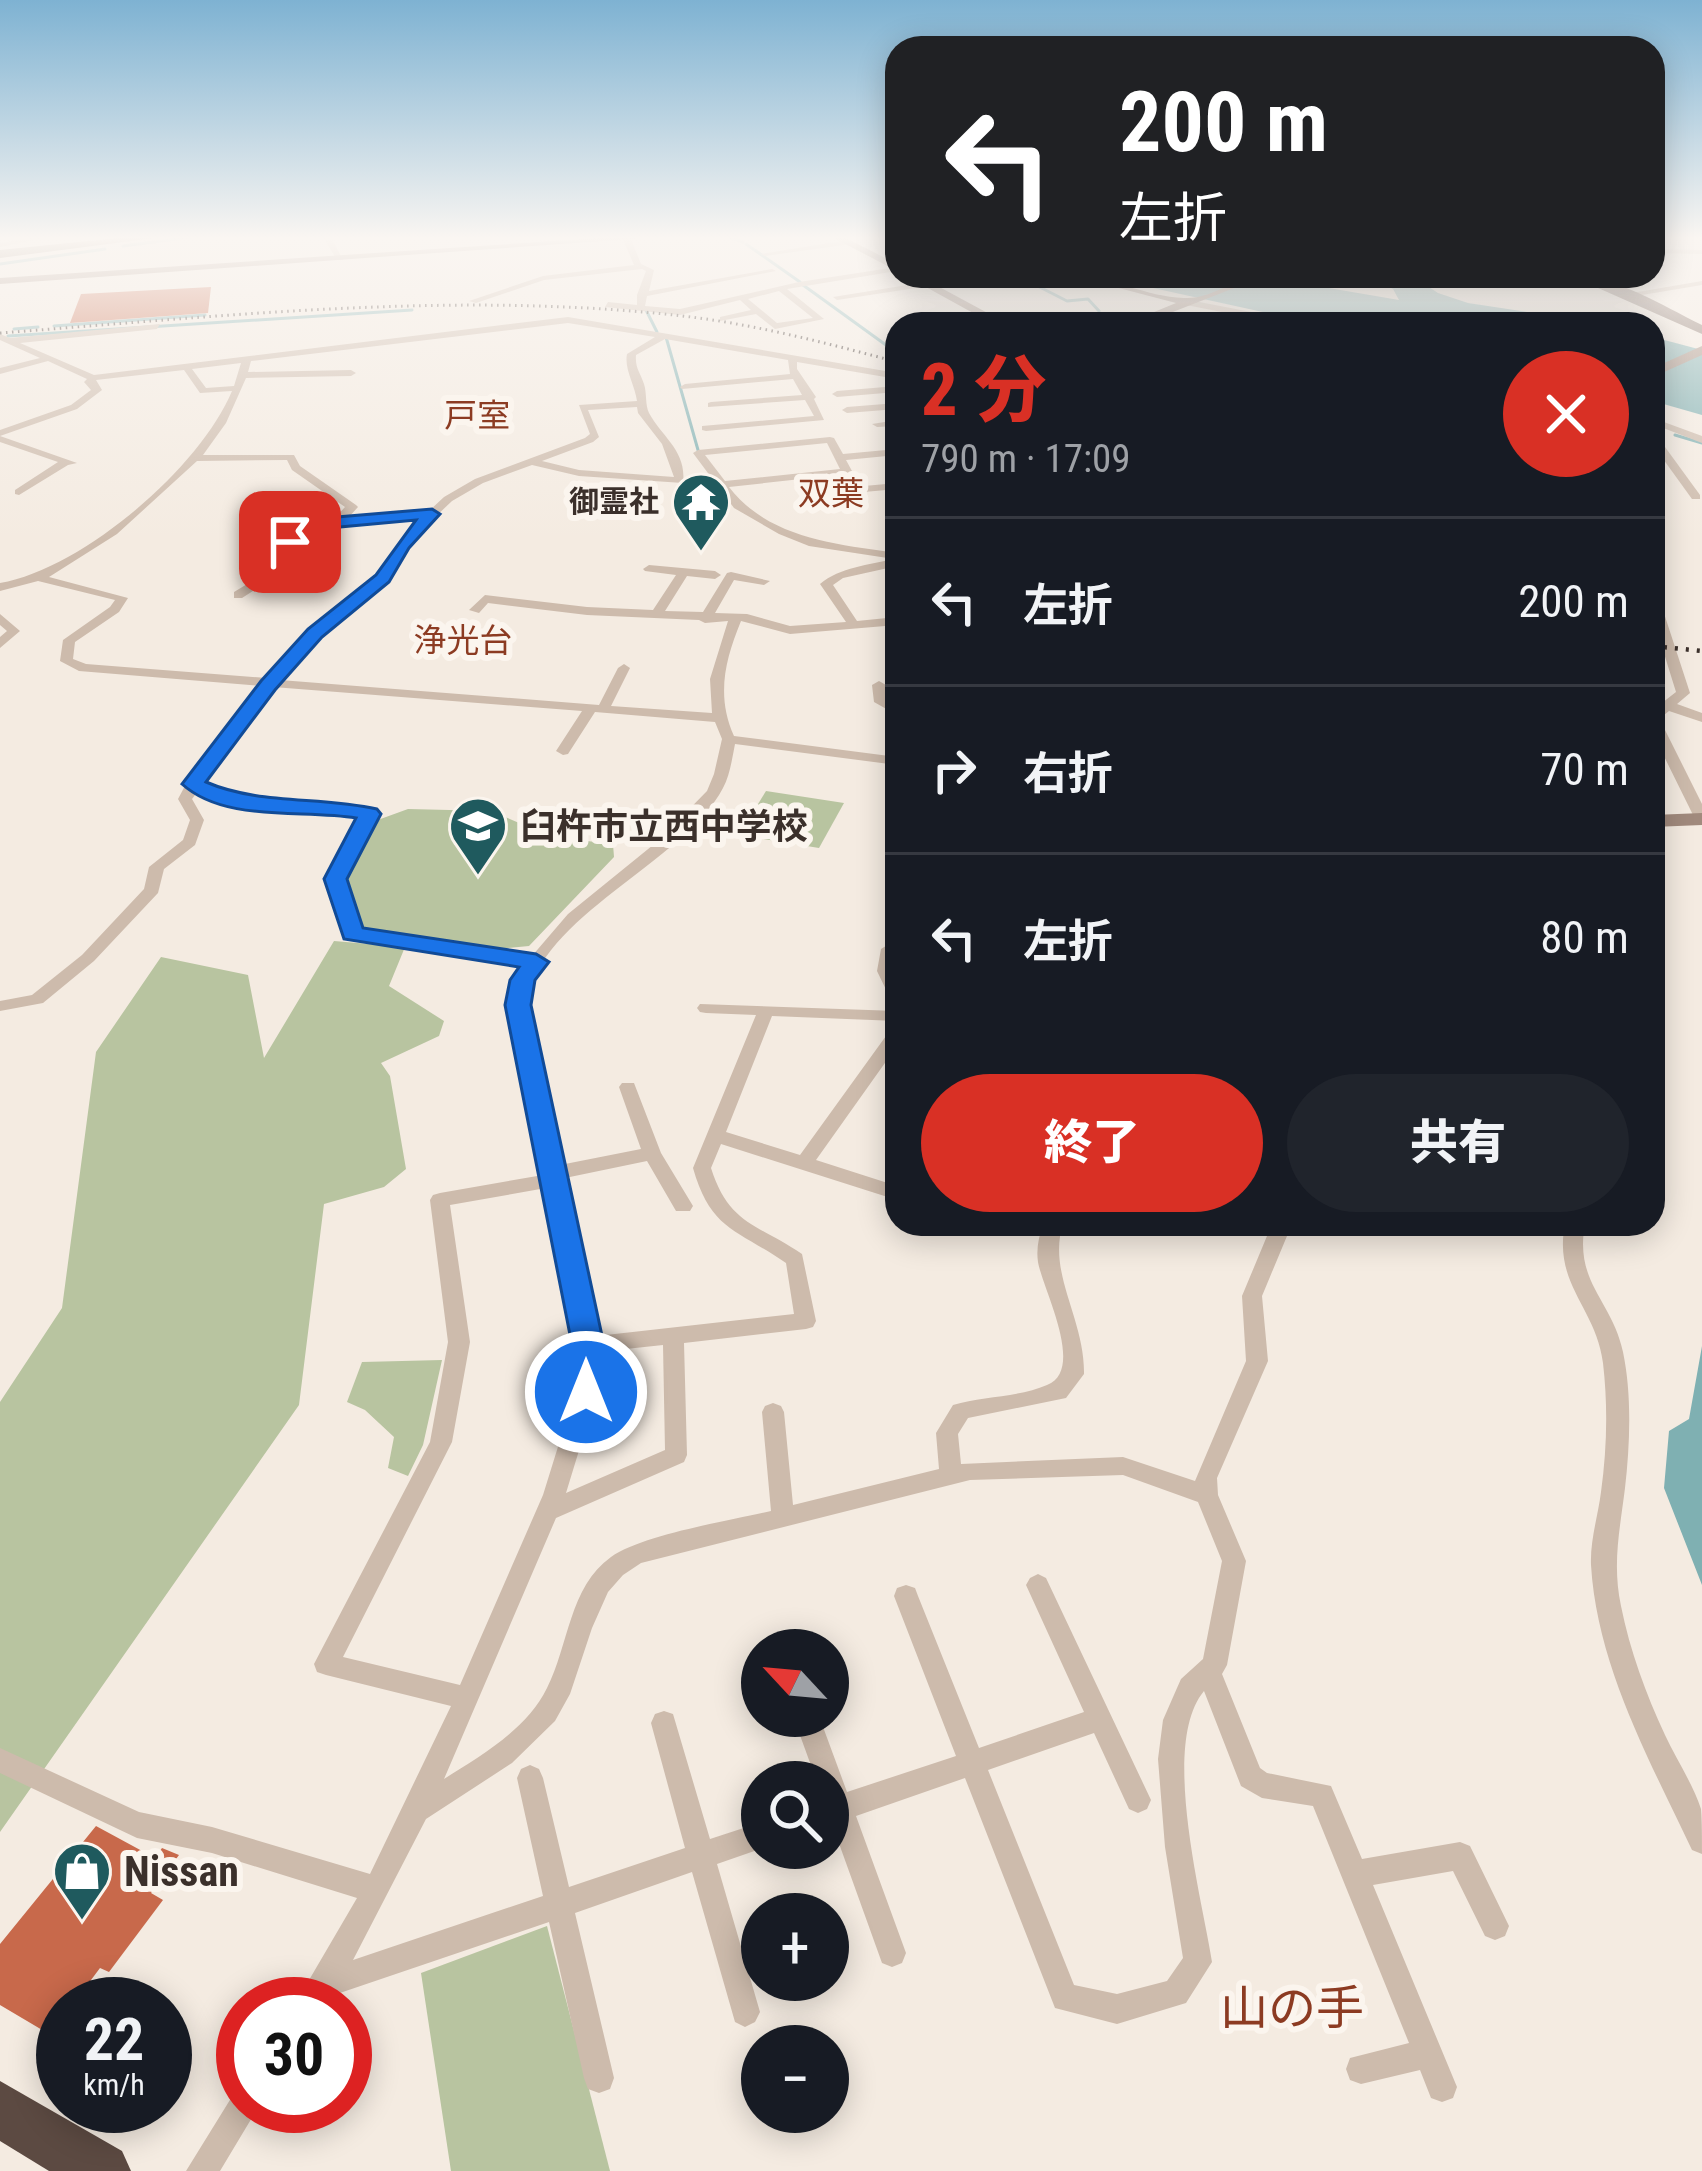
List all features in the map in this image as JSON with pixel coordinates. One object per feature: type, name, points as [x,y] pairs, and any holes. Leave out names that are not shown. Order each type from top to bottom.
[{"type":"highway","points":[[0,2110],[103,2171]]},
{"type":"street","points":[[5,339],[93,378],[414,338]]},
{"type":"street","points":[[536,463],[579,473],[679,482],[678,465],[640,404],[640,385],[630,357],[661,338]]},
{"type":"street","points":[[684,338],[885,374]]},
{"type":"street","points":[[1665,367],[1702,350]]},
{"type":"street","points":[[706,428],[820,418],[793,358]]},
{"type":"street","points":[[0,371],[46,359]]},
{"type":"street","points":[[0,587],[18,586],[125,521],[194,458],[241,381],[247,359]]},
{"type":"street","points":[[188,368],[203,391],[241,381],[346,374],[334,385]]},
{"type":"street","points":[[686,386],[798,376]]},
{"type":"street","points":[[0,436],[80,404],[98,389],[89,382],[93,378]]},
{"type":"street","points":[[838,394],[885,390]]},
{"type":"street","points":[[711,405],[811,397]]},
{"type":"street","points":[[0,1006],[37,999],[67,977],[152,890],[157,867],[190,842],[197,820],[185,799],[193,784],[268,686],[315,633],[383,578],[401,546],[432,514],[469,484],[536,463],[595,435],[582,407],[640,404]]},
{"type":"street","points":[[847,410],[885,407]]},
{"type":"street","points":[[877,424],[885,424]]},
{"type":"street","points":[[1665,426],[1702,440]]},
{"type":"street","points":[[1665,434],[1678,431]]},
{"type":"street","points":[[0,436],[69,462],[19,492]]},
{"type":"street","points":[[725,484],[847,471],[830,440],[698,453],[738,506],[799,541],[885,557]]},
{"type":"street","points":[[839,457],[885,453]]},
{"type":"street","points":[[1665,453],[1696,496]]},
{"type":"street","points":[[194,458],[290,457],[296,468],[352,507],[337,522]]},
{"type":"street","points":[[864,489],[885,487]]},
{"type":"street","points":[[238,596],[279,570],[290,542],[337,522],[432,514]]},
{"type":"street","points":[[855,626],[826,584],[839,575],[885,562]]},
{"type":"street","points":[[649,569],[715,574]]},
{"type":"street","points":[[705,619],[730,570],[764,581]]},
{"type":"street","points":[[656,615],[684,572]]},
{"type":"street","points":[[35,577],[122,598],[115,609],[69,640],[66,661],[101,672],[718,718]]},
{"type":"street","points":[[0,644],[14,631],[0,618],[18,586]]},
{"type":"street","points":[[476,610],[485,599],[735,620],[790,630],[885,622]]},
{"type":"street","points":[[326,1977],[418,1808],[547,1512],[586,1392],[588,1345],[518,1005],[523,980],[548,944],[706,801],[720,780],[729,739],[718,718],[719,659],[735,620]]},
{"type":"street","points":[[1665,636],[1683,693],[1665,708]]},
{"type":"street","points":[[562,751],[624,668]]},
{"type":"street","points":[[879,685],[885,704]]},
{"type":"street","points":[[1665,712],[1702,718]]},
{"type":"street","points":[[729,739],[885,759]]},
{"type":"street","points":[[1665,750],[1702,819],[1665,821]]},
{"type":"street","points":[[193,784],[235,802],[314,804],[370,814],[336,879],[352,934],[536,962]]},
{"type":"street","points":[[706,1008],[885,1016]]},
{"type":"street","points":[[588,1345],[806,1322],[795,1259],[725,1221],[708,1192],[702,1168],[766,1011]]},
{"type":"street","points":[[804,1163],[885,1050]]},
{"type":"street","points":[[628,1087],[652,1153],[682,1206]]},
{"type":"street","points":[[716,1135],[885,1189]]},
{"type":"street","points":[[466,1698],[326,1664],[441,1442],[459,1342],[440,1200],[652,1153]]},
{"type":"street","points":[[951,1475],[947,1432],[961,1411],[1058,1392],[1073,1374],[1072,1319],[1044,1250],[1049,1236]]},
{"type":"street","points":[[906,1596],[1065,1998],[1117,2009],[1176,1994],[1198,1962],[1170,1754],[1183,1698],[1214,1665],[1230,1602],[1234,1561],[1207,1495],[1213,1457],[1258,1361],[1252,1296],[1277,1236]]},
{"type":"street","points":[[1572,1236],[1569,1256],[1575,1280],[1612,1346],[1614,1488],[1603,1565],[1611,1616],[1630,1675],[1702,1841]]},
{"type":"street","points":[[547,1512],[676,1455],[674,1339]]},
{"type":"street","points":[[773,1412],[784,1518]]},
{"type":"street","points":[[418,1808],[519,1740],[549,1710],[584,1617],[615,1563],[681,1540],[951,1475],[1124,1466],[1207,1495]]},
{"type":"street","points":[[1038,1585],[1138,1799]]},
{"type":"street","points":[[1208,1669],[1250,1777],[1262,1785],[1322,1796],[1442,2087]]},
{"type":"street","points":[[849,1805],[1100,1719]]},
{"type":"street","points":[[664,1723],[745,2012]]},
{"type":"street","points":[[0,1760],[137,1825],[212,1840],[375,1890]]},
{"type":"street","points":[[530,1778],[599,2078]]},
{"type":"street","points":[[364,1977],[741,1841]]},
{"type":"street","points":[[849,1847],[892,1953]]},
{"type":"street","points":[[1354,1874],[1460,1856],[1496,1926]]},
{"type":"street","points":[[1361,2069],[1428,2053]]},
{"type":"street","points":[[202,2171],[227,2133]]},
{"type":"green space","points":[[766,791],[844,803],[819,848],[739,835]]},
{"type":"green space","name":"臼杵市立西中学校","points":[[408,809],[491,811],[552,837],[613,844],[614,857],[529,946],[498,949],[368,931],[361,927],[346,879],[375,821]]},
{"type":"green space","points":[[334,941],[405,947],[389,986],[444,1021],[439,1036],[381,1063],[390,1076],[406,1169],[384,1187],[324,1204],[299,1405],[0,1832],[0,1402],[62,1308],[96,1052],[161,957],[248,975],[264,1058]]},
{"type":"green space","points":[[442,1360],[423,1445],[408,1476],[388,1468],[394,1437],[365,1410],[347,1402],[362,1362]]},
{"type":"green space","points":[[547,1926],[610,2171],[451,2171],[421,1973]]},
{"type":"water","points":[[1665,340],[1702,350],[1702,415],[1665,404]]},
{"type":"water","points":[[1702,1346],[1702,1585],[1664,1488],[1669,1431],[1689,1419]]},
{"type":"building","name":"Nissan","points":[[96,1826],[155,1858],[162,1848],[179,1855],[151,1893],[163,1900],[109,1972],[100,1968],[93,1977],[36,1977],[36,2026],[0,2005],[0,1944]]},
{"type":"waterway","points":[[666,338],[698,450]]},
{"type":"waterway","points":[[877,338],[885,344]]},
{"type":"waterway","points":[[1675,435],[1702,443]]},
{"type":"railway","points":[[803,338],[885,359]]},
{"type":"railway","points":[[1665,647],[1702,651]]},
{"type":"place","name":"御霊社","points":[[701,553]]},
{"type":"place","name":"臼杵市立西中学校","points":[[478,877]]},
{"type":"place","name":"Nissan","points":[[82,1922]]},
{"type":"district","name":"戸室","points":[[477,415]]},
{"type":"district","name":"双葉","points":[[831,493]]},
{"type":"district","name":"浄光台","points":[[463,640]]},
{"type":"district","name":"山の手","points":[[1292,2008]]},
{"type":"route","points":[[290,542],[337,522],[432,514],[401,546],[383,578],[315,633],[268,686],[193,784],[235,802],[314,804],[370,814],[336,879],[352,934],[536,962],[523,980],[518,1005],[588,1345],[586,1392]]}]
